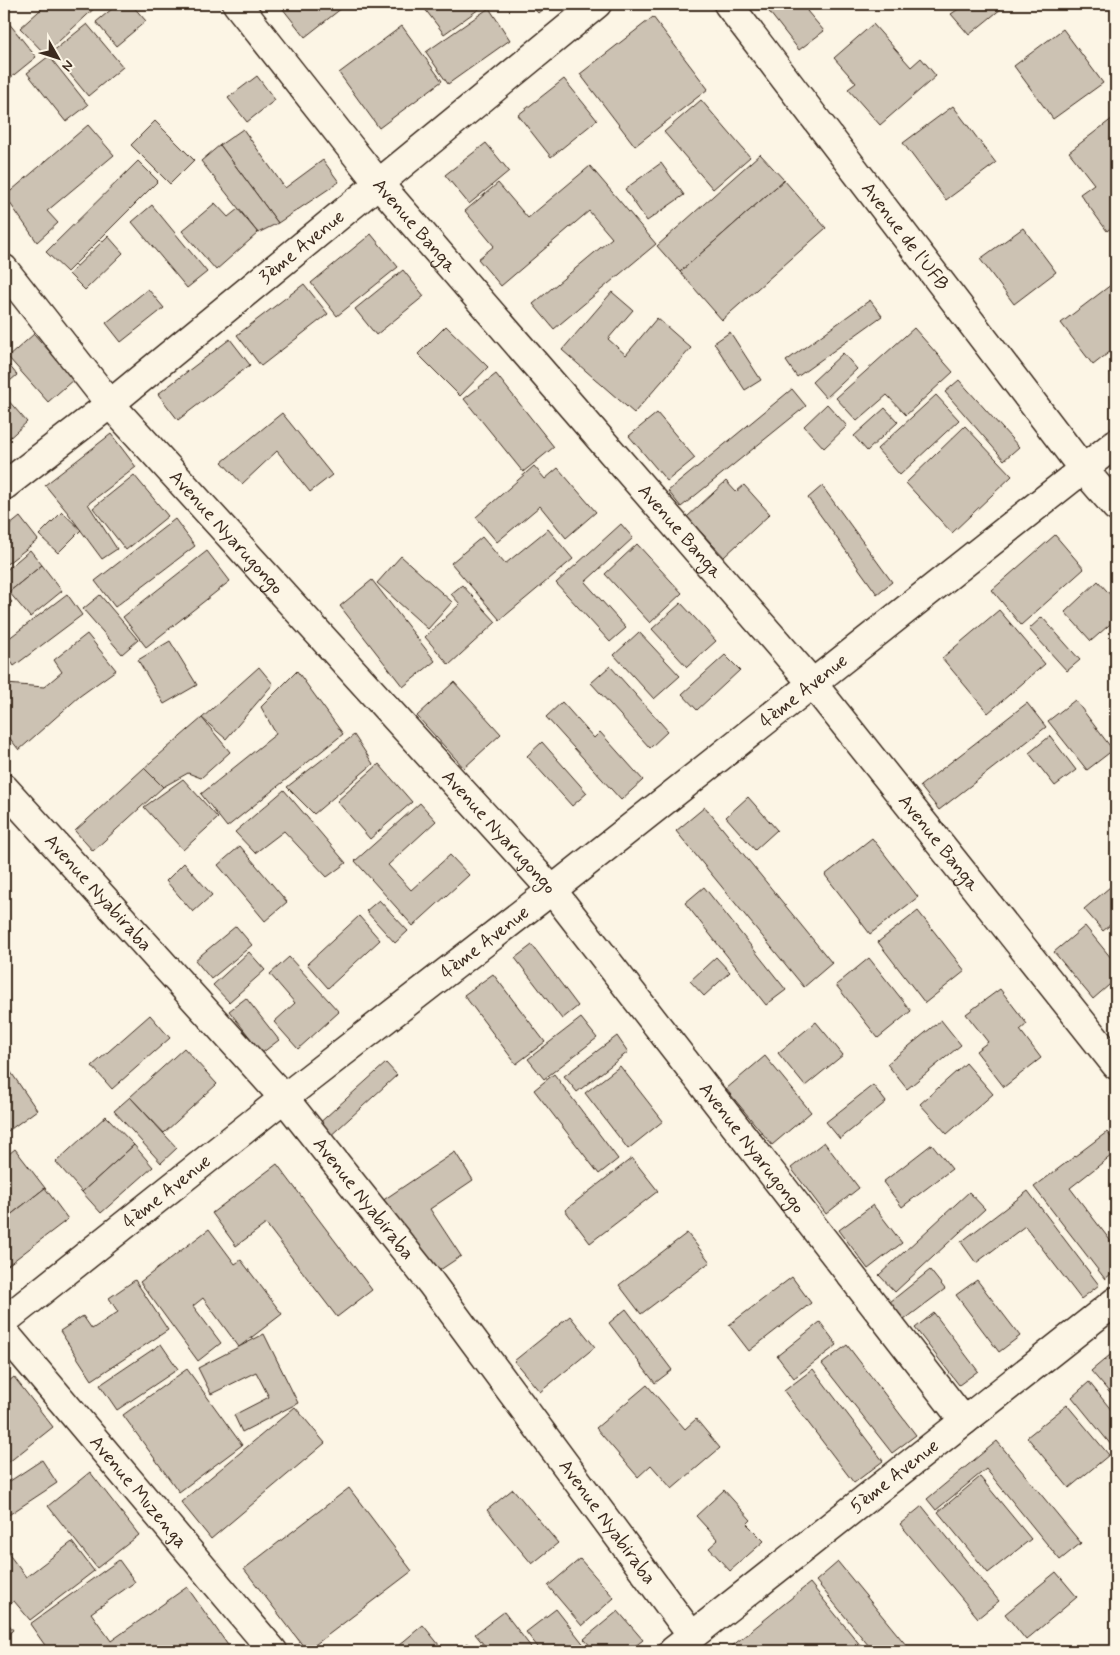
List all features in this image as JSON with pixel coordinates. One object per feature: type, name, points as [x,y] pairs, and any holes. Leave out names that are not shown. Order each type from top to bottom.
[{"type":"street","name":"Avenue Banga","points":[[237,4],[378,184],[812,683],[1116,1065]]},
{"type":"street","name":"3ème Avenue","points":[[4,486],[110,404],[598,4]]},
{"type":"street","name":"Avenue de l'UFB","points":[[728,4],[1083,469],[1116,507]]},
{"type":"street","name":"Avenue Nyarugongo","points":[[4,269],[110,404],[552,890],[964,1422]]},
{"type":"street","name":"4ème Avenue","points":[[4,1321],[284,1098],[552,890],[1116,443]]},
{"type":"street","name":"Avenue Nyabiraba","points":[[4,788],[284,1098],[430,1283],[683,1644]]},
{"type":"street","name":"5ème Avenue","points":[[683,1644],[1116,1301]]},
{"type":"street","name":"Avenue Muzenga","points":[[4,1332],[273,1651]]},
{"type":"building","points":[[47,4],[99,4],[45,54],[20,28]]},
{"type":"building","points":[[118,4],[131,4],[146,21],[116,46],[96,22]]},
{"type":"building","points":[[279,4],[347,4],[305,37]]},
{"type":"building","points":[[421,4],[486,4],[444,34]]},
{"type":"building","points":[[530,4],[549,4],[538,13]]},
{"type":"building","points":[[763,4],[816,4],[807,11],[824,31],[799,50]]},
{"type":"building","points":[[957,4],[1007,4],[969,35],[951,14],[960,8]]},
{"type":"building","points":[[489,8],[510,40],[448,84],[426,52]]},
{"type":"building","points":[[653,17],[708,89],[635,146],[580,74]]},
{"type":"building","points":[[8,22],[36,57],[4,83],[4,26]]},
{"type":"building","points":[[87,24],[123,67],[88,96],[52,52]]},
{"type":"building","points":[[873,24],[911,67],[921,58],[936,76],[880,125],[848,89],[856,83],[834,58]]},
{"type":"building","points":[[402,26],[442,81],[379,128],[339,73]]},
{"type":"building","points":[[1063,29],[1103,83],[1053,119],[1014,66]]},
{"type":"building","points":[[49,56],[88,105],[66,122],[27,73]]},
{"type":"building","points":[[257,76],[275,100],[247,122],[228,98]]},
{"type":"building","points":[[564,79],[597,120],[551,157],[518,115]]},
{"type":"building","points":[[701,100],[750,157],[713,189],[664,132]]},
{"type":"building","points":[[953,106],[996,163],[946,200],[903,143]]},
{"type":"building","points":[[1113,118],[1116,123],[1116,224],[1107,231],[1080,194],[1094,184],[1069,152]]},
{"type":"building","points":[[155,121],[194,160],[170,184],[131,145]]},
{"type":"building","points":[[88,125],[114,155],[47,211],[58,223],[37,242],[5,196]]},
{"type":"building","points":[[243,129],[285,188],[323,160],[339,182],[278,223],[220,145]]},
{"type":"building","points":[[486,143],[509,171],[469,204],[445,175]]},
{"type":"building","points":[[220,145],[278,223],[258,233],[201,161]]},
{"type":"building","points":[[760,154],[784,180],[680,272],[657,246]]},
{"type":"building","points":[[138,161],[158,181],[67,272],[46,252]]},
{"type":"building","points":[[661,163],[684,195],[647,221],[625,189]]},
{"type":"building","points":[[590,166],[656,244],[554,329],[533,304],[612,238],[589,211],[501,286],[478,259],[494,246],[465,211],[498,183],[528,218]]},
{"type":"building","points":[[784,180],[826,228],[722,320],[680,272]]},
{"type":"building","points":[[215,203],[228,217],[238,209],[258,233],[216,270],[182,231]]},
{"type":"building","points":[[152,205],[207,272],[187,288],[132,222]]},
{"type":"building","points":[[1023,228],[1056,272],[1014,304],[980,259]]},
{"type":"building","points":[[371,234],[398,267],[337,316],[311,283]]},
{"type":"building","points":[[108,236],[123,253],[85,290],[69,274]]},
{"type":"building","points":[[403,270],[424,296],[376,335],[355,309]]},
{"type":"building","points":[[1116,281],[1116,347],[1093,365],[1061,323]]},
{"type":"building","points":[[304,284],[328,314],[261,366],[237,335]]},
{"type":"building","points":[[148,289],[164,308],[121,342],[106,323]]},
{"type":"building","points":[[612,292],[633,310],[608,339],[626,355],[657,318],[691,348],[634,413],[562,350]]},
{"type":"building","points":[[870,300],[882,316],[797,377],[786,361]]},
{"type":"building","points":[[446,326],[488,367],[460,396],[418,354]]},
{"type":"building","points":[[914,328],[953,372],[906,415],[887,395],[857,421],[836,398]]},
{"type":"building","points":[[730,332],[761,380],[745,390],[714,343]]},
{"type":"building","points":[[34,334],[74,379],[48,402],[8,357]]},
{"type":"building","points":[[230,339],[250,365],[178,420],[158,394]]},
{"type":"building","points":[[843,353],[857,369],[826,398],[812,382]]},
{"type":"building","points":[[4,359],[17,375],[4,386]]},
{"type":"building","points":[[496,374],[554,447],[523,472],[464,399]]},
{"type":"building","points":[[959,380],[1019,447],[1004,460],[945,392]]},
{"type":"building","points":[[792,389],[806,406],[681,507],[668,491]]},
{"type":"building","points":[[936,395],[959,420],[900,475],[877,449]]},
{"type":"building","points":[[7,399],[27,422],[4,443],[4,402]]},
{"type":"building","points":[[827,404],[847,426],[824,448],[804,426]]},
{"type":"building","points":[[885,408],[898,422],[867,451],[854,436]]},
{"type":"building","points":[[282,413],[332,475],[310,492],[277,451],[242,484],[222,462]]},
{"type":"building","points":[[657,413],[695,458],[667,481],[629,436]]},
{"type":"building","points":[[965,426],[1012,476],[952,533],[906,483]]},
{"type":"building","points":[[111,434],[136,467],[88,504],[117,549],[102,559],[45,485]]},
{"type":"building","points":[[534,466],[545,479],[558,468],[596,512],[566,538],[540,506],[497,542],[476,517]]},
{"type":"building","points":[[134,475],[168,516],[126,550],[93,508]]},
{"type":"building","points":[[726,481],[736,492],[744,485],[770,514],[724,557],[687,517]]},
{"type":"building","points":[[822,486],[892,582],[877,594],[808,498]]},
{"type":"building","points":[[62,512],[81,530],[58,553],[39,535]]},
{"type":"building","points":[[20,517],[38,540],[4,566],[4,530]]},
{"type":"building","points":[[175,519],[195,546],[115,607],[95,581]]},
{"type":"building","points":[[621,524],[633,538],[585,582],[626,628],[610,642],[556,583]]},
{"type":"building","points":[[548,529],[573,559],[500,620],[451,563],[482,537],[505,564]]},
{"type":"building","points":[[1055,535],[1084,569],[1021,625],[992,590]]},
{"type":"building","points":[[637,544],[682,593],[650,623],[605,574]]},
{"type":"building","points":[[30,550],[42,565],[9,592],[4,585],[4,572]]},
{"type":"building","points":[[207,551],[230,581],[146,647],[123,617]]},
{"type":"building","points":[[401,556],[452,602],[428,629],[377,583]]},
{"type":"building","points":[[42,565],[62,591],[30,617],[9,592]]},
{"type":"building","points":[[372,580],[435,661],[403,687],[340,606]]},
{"type":"building","points":[[1098,581],[1116,601],[1116,619],[1091,641],[1065,612]]},
{"type":"building","points":[[462,585],[496,622],[449,665],[425,637],[460,604],[451,594]]},
{"type":"building","points":[[4,593],[12,602],[4,609]]},
{"type":"building","points":[[67,594],[82,615],[14,666],[4,651],[4,642]]},
{"type":"building","points":[[100,595],[138,640],[122,654],[83,609]]},
{"type":"building","points":[[681,603],[716,641],[687,667],[652,629]]},
{"type":"building","points":[[999,610],[1045,664],[988,713],[942,658]]},
{"type":"building","points":[[1042,617],[1080,660],[1067,671],[1029,629]]},
{"type":"building","points":[[639,632],[680,676],[654,699],[614,655]]},
{"type":"building","points":[[87,634],[116,670],[80,696],[19,750],[4,731],[4,680],[6,684],[44,687],[62,672],[54,660]]},
{"type":"building","points":[[170,641],[197,685],[164,704],[138,660]]},
{"type":"building","points":[[725,655],[740,670],[697,710],[682,694]]},
{"type":"building","points":[[610,666],[668,731],[650,748],[591,683]]},
{"type":"building","points":[[259,667],[273,684],[226,739],[202,718]]},
{"type":"building","points":[[297,671],[343,734],[227,827],[201,794],[276,734],[261,707]]},
{"type":"building","points":[[454,682],[501,734],[464,768],[417,716]]},
{"type":"building","points":[[1075,700],[1113,750],[1087,770],[1048,721]]},
{"type":"building","points":[[562,702],[594,738],[600,732],[643,780],[621,800],[546,717]]},
{"type":"building","points":[[1027,703],[1046,727],[939,810],[920,786]]},
{"type":"building","points":[[202,718],[230,752],[201,778],[188,773],[163,787],[144,768]]},
{"type":"building","points":[[354,735],[373,764],[314,814],[287,787]]},
{"type":"building","points":[[1050,736],[1076,770],[1055,786],[1029,753]]},
{"type":"building","points":[[542,742],[587,793],[572,806],[527,756]]},
{"type":"building","points":[[379,764],[412,802],[370,839],[337,801]]},
{"type":"building","points":[[144,768],[163,787],[93,851],[75,831]]},
{"type":"building","points":[[183,779],[218,818],[183,850],[144,807]]},
{"type":"building","points":[[284,790],[346,863],[327,877],[284,831],[255,853],[235,832]]},
{"type":"building","points":[[748,797],[777,830],[755,850],[726,817]]},
{"type":"building","points":[[420,803],[436,821],[388,865],[411,890],[450,855],[469,875],[413,926],[355,861]]},
{"type":"building","points":[[705,807],[832,963],[804,987],[676,831]]},
{"type":"building","points":[[872,838],[918,897],[870,934],[825,875]]},
{"type":"building","points":[[240,846],[287,902],[265,921],[218,865]]},
{"type":"building","points":[[184,863],[212,895],[193,912],[166,881]]},
{"type":"building","points":[[1116,882],[1116,920],[1103,931],[1084,909]]},
{"type":"building","points":[[704,887],[786,990],[766,1005],[685,903]]},
{"type":"building","points":[[379,900],[408,931],[395,943],[366,911]]},
{"type":"building","points":[[918,911],[965,971],[925,1003],[878,942]]},
{"type":"building","points":[[359,916],[380,940],[328,988],[307,964]]},
{"type":"building","points":[[236,926],[252,945],[211,979],[195,960]]},
{"type":"building","points":[[1085,926],[1116,964],[1116,979],[1093,999],[1054,952]]},
{"type":"building","points":[[532,945],[578,1006],[562,1019],[515,958]]},
{"type":"building","points":[[249,952],[265,970],[229,1002],[213,985]]},
{"type":"building","points":[[289,957],[339,1012],[298,1049],[274,1022],[295,1003],[270,974]]},
{"type":"building","points":[[716,957],[730,972],[704,996],[690,981]]},
{"type":"building","points":[[869,958],[911,1011],[878,1038],[836,985]]},
{"type":"building","points":[[493,974],[545,1042],[516,1064],[464,995]]},
{"type":"building","points":[[1000,989],[1027,1024],[1020,1030],[1041,1058],[1004,1087],[976,1051],[988,1042],[966,1014]]},
{"type":"building","points":[[246,998],[279,1040],[262,1053],[229,1011]]},
{"type":"building","points":[[150,1015],[170,1038],[112,1089],[92,1066]]},
{"type":"building","points":[[581,1018],[597,1038],[544,1079],[528,1059]]},
{"type":"building","points":[[941,1020],[961,1045],[907,1089],[887,1064]]},
{"type":"building","points":[[816,1022],[843,1055],[805,1086],[778,1053]]},
{"type":"building","points":[[617,1036],[628,1052],[577,1092],[564,1076]]},
{"type":"building","points":[[184,1048],[217,1084],[164,1133],[130,1097]]},
{"type":"building","points":[[765,1056],[811,1112],[772,1145],[726,1089]]},
{"type":"building","points":[[386,1063],[397,1075],[327,1139],[316,1126]]},
{"type":"building","points":[[966,1063],[993,1094],[947,1134],[920,1104]]},
{"type":"building","points":[[6,1065],[37,1110],[4,1134],[4,1067]]},
{"type":"building","points":[[620,1066],[663,1121],[628,1149],[585,1093]]},
{"type":"building","points":[[554,1074],[618,1159],[599,1174],[534,1090]]},
{"type":"building","points":[[873,1085],[886,1102],[840,1139],[826,1122]]},
{"type":"building","points":[[130,1097],[177,1148],[161,1163],[114,1111]]},
{"type":"building","points":[[106,1116],[134,1145],[82,1192],[56,1162]]},
{"type":"building","points":[[1107,1132],[1116,1143],[1116,1152],[1070,1188],[1116,1248],[1116,1270],[1105,1279],[1034,1187]]},
{"type":"building","points":[[824,1142],[859,1188],[826,1214],[791,1168]]},
{"type":"building","points":[[932,1144],[952,1169],[902,1207],[883,1182]]},
{"type":"building","points":[[134,1145],[153,1167],[101,1213],[82,1192]]},
{"type":"building","points":[[15,1149],[45,1188],[4,1220],[4,1158]]},
{"type":"building","points":[[455,1152],[473,1180],[430,1209],[461,1256],[431,1276],[382,1201]]},
{"type":"building","points":[[632,1158],[658,1191],[590,1243],[565,1210]]},
{"type":"building","points":[[277,1164],[372,1290],[337,1317],[266,1224],[236,1246],[212,1213]]},
{"type":"building","points":[[45,1188],[68,1219],[4,1268],[4,1220]]},
{"type":"building","points":[[1028,1191],[1099,1285],[1081,1299],[1025,1226],[976,1263],[961,1242]]},
{"type":"building","points":[[969,1192],[985,1209],[895,1292],[879,1275]]},
{"type":"building","points":[[873,1205],[902,1243],[868,1269],[839,1230]]},
{"type":"building","points":[[209,1229],[235,1264],[241,1260],[282,1314],[239,1347],[203,1298],[193,1306],[221,1343],[198,1361],[140,1282]]},
{"type":"building","points":[[687,1233],[710,1262],[641,1314],[619,1285]]},
{"type":"building","points":[[930,1270],[945,1289],[904,1320],[890,1302]]},
{"type":"building","points":[[792,1277],[811,1303],[749,1351],[729,1325]]},
{"type":"building","points":[[135,1280],[168,1330],[92,1380],[60,1331],[83,1316],[92,1329],[118,1312],[109,1298]]},
{"type":"building","points":[[977,1280],[1020,1336],[999,1352],[956,1295]]},
{"type":"building","points":[[626,1309],[672,1370],[655,1383],[609,1323]]},
{"type":"building","points":[[934,1313],[978,1371],[959,1385],[915,1328]]},
{"type":"building","points":[[570,1316],[595,1347],[540,1392],[514,1361]]},
{"type":"building","points":[[820,1322],[837,1345],[794,1378],[777,1356]]},
{"type":"building","points":[[264,1334],[298,1403],[242,1432],[234,1415],[269,1397],[256,1372],[211,1394],[198,1368]]},
{"type":"building","points":[[161,1344],[178,1369],[117,1410],[100,1385]]},
{"type":"building","points":[[847,1345],[916,1435],[892,1453],[822,1364]]},
{"type":"building","points":[[1116,1350],[1116,1388],[1110,1393],[1091,1371]]},
{"type":"building","points":[[187,1369],[242,1445],[179,1492],[123,1415]]},
{"type":"building","points":[[813,1369],[883,1461],[854,1483],[784,1391]]},
{"type":"building","points":[[14,1377],[53,1427],[4,1466],[4,1385]]},
{"type":"building","points":[[1089,1382],[1116,1416],[1116,1451],[1072,1397]]},
{"type":"building","points":[[647,1385],[685,1429],[696,1419],[720,1448],[672,1489],[651,1465],[638,1477],[596,1428]]},
{"type":"building","points":[[1067,1405],[1109,1455],[1069,1488],[1027,1437]]},
{"type":"building","points":[[295,1407],[325,1443],[211,1539],[181,1502]]},
{"type":"building","points":[[997,1441],[1081,1543],[1060,1560],[986,1469],[936,1510],[927,1499]]},
{"type":"building","points":[[42,1460],[57,1483],[4,1518],[4,1485]]},
{"type":"building","points":[[90,1472],[139,1535],[97,1568],[48,1506]]},
{"type":"building","points":[[980,1477],[1031,1539],[988,1573],[938,1512]]},
{"type":"building","points":[[349,1488],[412,1571],[307,1651],[244,1569]]},
{"type":"building","points":[[513,1489],[558,1543],[532,1564],[487,1510]]},
{"type":"building","points":[[724,1490],[751,1520],[747,1524],[764,1541],[730,1571],[709,1548],[718,1540],[696,1516]]},
{"type":"building","points":[[922,1506],[999,1601],[978,1618],[900,1524]]},
{"type":"building","points":[[72,1542],[94,1571],[30,1620],[14,1601],[4,1609],[4,1548],[26,1577]]},
{"type":"building","points":[[580,1559],[614,1598],[582,1626],[548,1586]]},
{"type":"building","points":[[119,1560],[135,1582],[91,1613],[111,1641],[187,1587],[232,1651],[49,1651],[30,1624]]},
{"type":"building","points":[[838,1562],[911,1651],[873,1651],[816,1581]]},
{"type":"building","points":[[1056,1572],[1077,1597],[1026,1640],[1005,1614]]},
{"type":"building","points":[[810,1583],[865,1651],[726,1651]]},
{"type":"building","points":[[556,1609],[589,1651],[541,1651],[526,1632]]},
{"type":"building","points":[[618,1611],[643,1640],[629,1651],[595,1651],[584,1639]]},
{"type":"building","points":[[504,1612],[534,1651],[489,1651],[475,1634]]},
{"type":"building","points":[[4,1618],[13,1630],[4,1638]]},
{"type":"building","points":[[423,1625],[444,1651],[392,1651]]},
{"type":"building","points":[[468,1643],[474,1651],[457,1651]]}]
